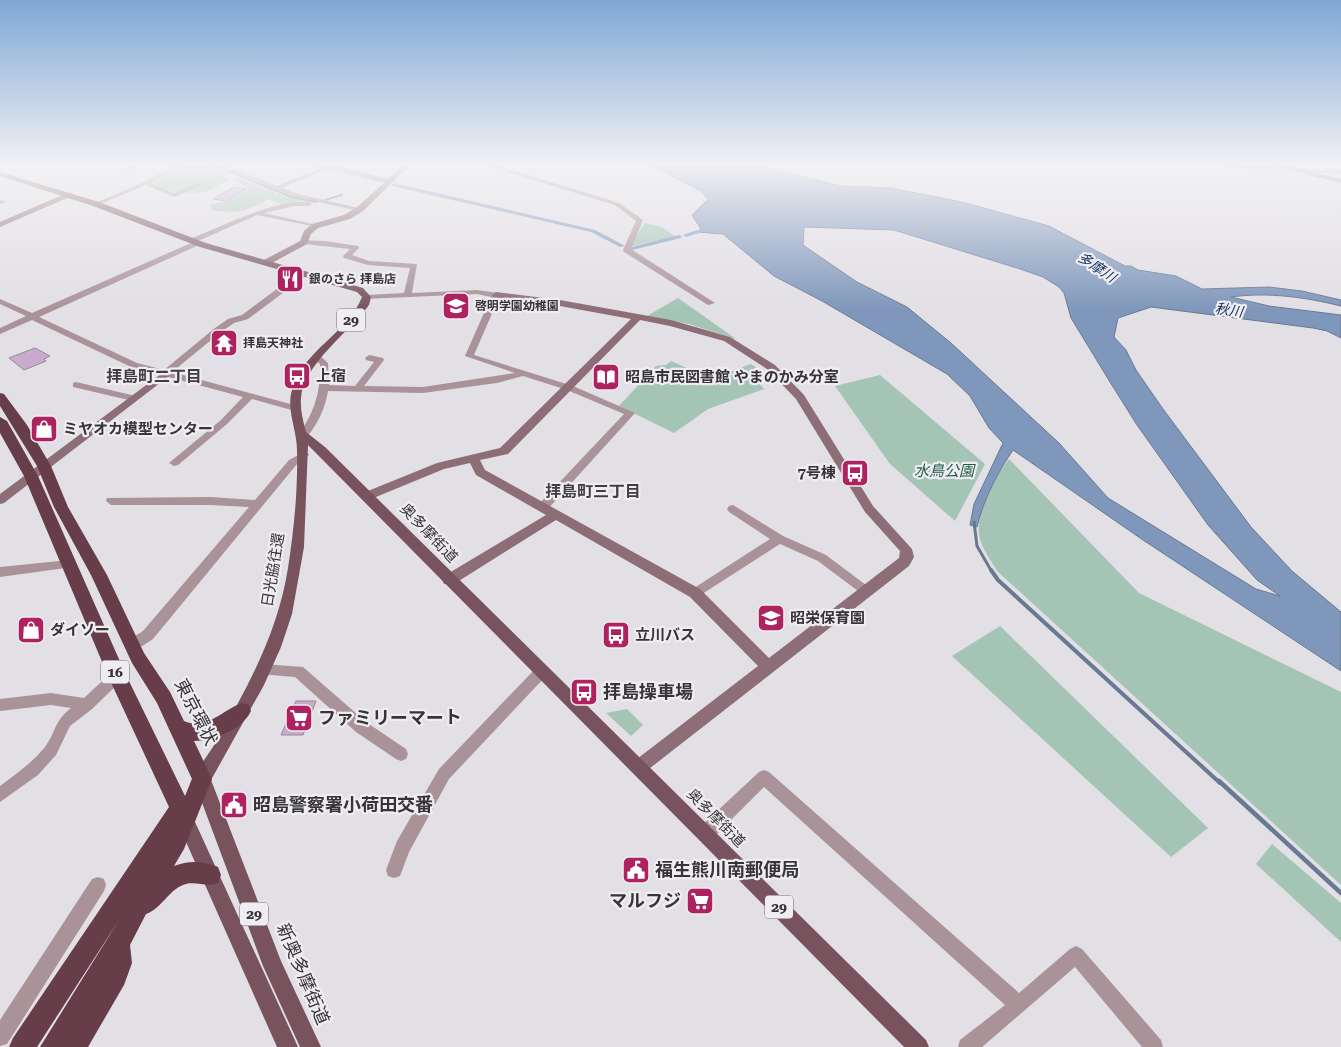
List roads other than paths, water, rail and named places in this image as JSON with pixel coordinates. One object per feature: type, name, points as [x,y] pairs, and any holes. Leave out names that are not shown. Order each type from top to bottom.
[{"type":"highway","name":"東京環状","points":[[0,397],[20,425],[38,471],[69,564],[117,676],[183,815]]},
{"type":"highway","name":"東京環状","points":[[0,421],[38,471],[61,507],[99,575],[132,645],[164,698],[202,779]]},
{"type":"highway","points":[[178,727],[193,733],[206,732],[242,712]]},
{"type":"highway","points":[[131,922],[140,899],[202,779]]},
{"type":"highway","points":[[22,1047],[183,815]]},
{"type":"highway","points":[[53,1047],[131,922],[157,890],[173,877],[189,872],[210,875]]},
{"type":"highway","points":[[74,1047],[116,977],[120,963],[118,943]]},
{"type":"main road","name":"29","points":[[116,212],[195,242],[360,290],[367,297],[364,308],[316,357],[298,388],[295,408],[303,436]]},
{"type":"main road","name":"日光脇往還","points":[[202,779],[242,712],[263,670],[278,634],[289,598],[299,519],[304,455],[303,436]]},
{"type":"main road","name":"奥多摩街道","points":[[303,436],[321,450],[448,580],[639,767],[919,1047]]},
{"type":"main road","name":"新奥多摩街道","points":[[202,779],[273,966],[311,1047]]},
{"type":"main road","name":"29","points":[[183,815],[288,1047]]},
{"type":"street","points":[[0,225],[31,212]]},
{"type":"street","points":[[0,331],[35,317],[138,267],[262,212]]},
{"type":"street","points":[[304,242],[307,233],[315,226],[347,217],[355,212]]},
{"type":"street","points":[[628,212],[640,220],[627,250],[711,303]]},
{"type":"street","points":[[258,213],[315,226]]},
{"type":"street","points":[[267,262],[304,242],[355,248],[347,256],[368,264],[414,266],[407,295]]},
{"type":"street","points":[[0,500],[165,374],[218,330],[245,317],[304,273]]},
{"type":"street","points":[[367,297],[477,292],[560,303],[678,325],[727,339],[771,367],[789,384],[800,397],[869,508],[906,549],[907,557],[904,562],[767,666],[639,767]]},
{"type":"street","points":[[496,295],[469,356],[570,388],[630,413],[542,508]]},
{"type":"street","points":[[0,301],[134,365],[295,408]]},
{"type":"street","points":[[367,496],[441,466],[497,454],[512,446],[638,318]]},
{"type":"street","points":[[303,436],[313,425],[326,380],[324,363],[316,357]]},
{"type":"street","points":[[357,389],[380,360],[369,358]]},
{"type":"street","points":[[324,388],[423,390],[497,380],[517,376],[523,372]]},
{"type":"street","points":[[76,385],[133,398]]},
{"type":"street","points":[[174,463],[224,422],[250,396]]},
{"type":"street","points":[[132,645],[148,635],[240,523],[259,504],[293,462],[304,455]]},
{"type":"street","points":[[474,459],[475,465],[480,472],[695,592],[767,666]]},
{"type":"street","points":[[111,501],[210,501],[259,504]]},
{"type":"street","points":[[733,509],[779,540],[822,558],[866,592]]},
{"type":"street","points":[[448,580],[555,515]]},
{"type":"street","points":[[695,592],[779,540]]},
{"type":"street","points":[[0,572],[69,564]]},
{"type":"street","points":[[263,670],[298,671],[361,727],[401,754]]},
{"type":"street","points":[[394,870],[403,847],[444,774],[541,672]]},
{"type":"street","points":[[0,794],[33,770],[50,750],[64,721],[87,704],[117,676]]},
{"type":"street","points":[[0,704],[51,699],[87,704]]},
{"type":"street","points":[[705,834],[764,777],[1019,1006]]},
{"type":"street","points":[[0,1037],[98,885]]},
{"type":"street","points":[[967,1047],[1019,1006],[1076,955],[1154,1047]]},
{"type":"water","points":[[695,212],[998,212],[1049,226],[1125,266],[1176,276],[1202,289],[1269,287],[1302,291],[1341,300],[1341,306],[1286,296],[1231,297],[1269,306],[1341,315],[1341,338],[1327,331],[1313,328],[1151,307],[1118,318],[1114,337],[1126,350],[1136,370],[1163,409],[1251,527],[1292,571],[1341,612],[1341,671],[1143,540],[1013,450],[983,506],[977,527],[970,525],[974,504],[1003,443],[989,428],[970,396],[947,374],[822,301],[774,276],[723,234],[697,232],[701,229],[692,215]],"holes":[[[804,227],[894,230],[1043,277],[1059,287],[1064,293],[1071,318],[1110,382],[1137,425],[1208,525],[1257,580],[1280,596],[1256,589],[1108,498],[1059,443],[951,343],[907,307],[857,282],[803,245]]]},
{"type":"waterway","points":[[510,212],[593,231],[622,246]]},
{"type":"waterway","points":[[686,235],[697,232]]},
{"type":"waterway","points":[[632,248],[679,237]]},
{"type":"waterway","points":[[974,522],[977,546],[992,572]]},
{"type":"waterway","points":[[991,570],[998,580],[1220,783]]},
{"type":"waterway","points":[[1219,781],[1341,893]]},
{"type":"place","name":"銀のさら 拝島店","points":[[290,279]]},
{"type":"place","name":"啓明学園幼稚園","points":[[456,306]]},
{"type":"place","name":"拝島天神社","points":[[224,343]]},
{"type":"place","name":"上宿","points":[[297,376]]},
{"type":"place","name":"昭島市民図書館 やまのかみ分室","points":[[606,377]]},
{"type":"place","name":"ミヤオカ模型センター","points":[[44,429]]},
{"type":"place","name":"7号棟","points":[[855,473]]},
{"type":"place","name":"昭栄保育園","points":[[771,618]]},
{"type":"place","name":"ダイソー","points":[[31,630]]},
{"type":"place","name":"立川バス","points":[[616,635]]},
{"type":"place","name":"拝島操車場","points":[[584,692]]},
{"type":"place","name":"ファミリーマート","points":[[299,718]]},
{"type":"place","name":"昭島警察署小荷田交番","points":[[234,805]]},
{"type":"place","name":"福生熊川南郵便局","points":[[636,870]]},
{"type":"place","name":"マルフジ","points":[[700,901]]},
{"type":"district","name":"拝島町二丁目","points":[[154,376]]},
{"type":"district","name":"拝島町三丁目","points":[[593,491]]},
{"type":"water label","name":"多摩川","points":[[1097,267]]},
{"type":"water label","name":"秋川","points":[[1229,310]]},
{"type":"park label","name":"水鳥公園","points":[[944,471]]}]
